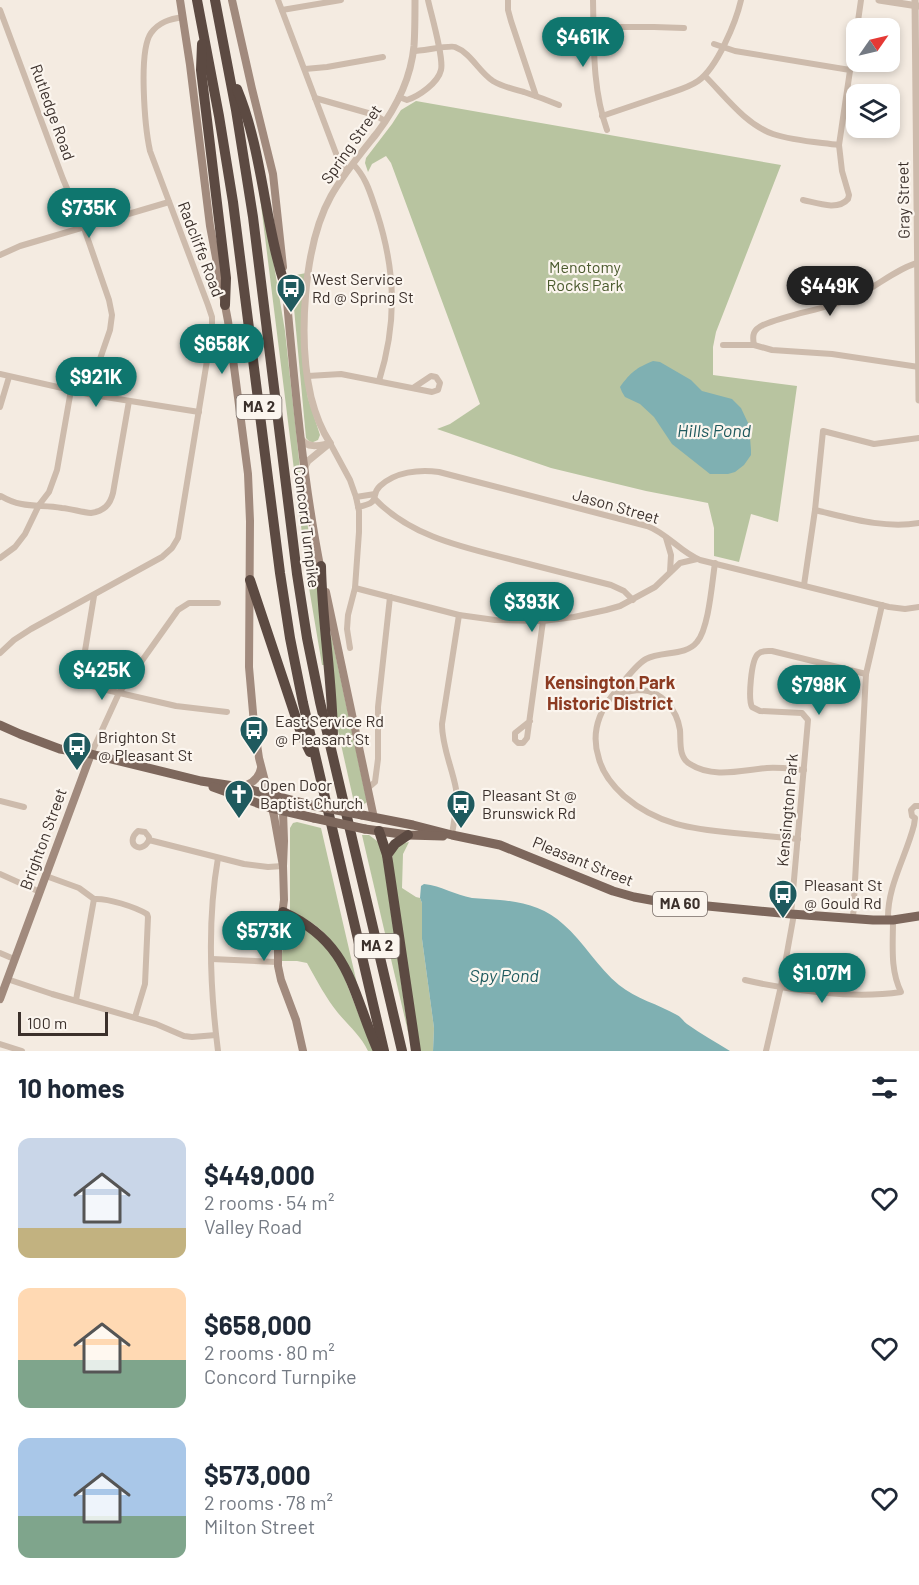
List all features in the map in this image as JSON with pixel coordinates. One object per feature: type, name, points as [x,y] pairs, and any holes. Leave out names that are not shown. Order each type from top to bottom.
[{"type":"highway","name":"Concord Turnpike","points":[[197,0],[233,202],[286,617],[298,681],[384,1051]]},
{"type":"highway","name":"Concord Turnpike","points":[[215,0],[256,239],[300,596],[311,660],[402,1051]]},
{"type":"highway","points":[[202,23],[201,70],[226,278],[225,304]]},
{"type":"highway","points":[[228,67],[244,107],[256,151],[276,258],[285,286]]},
{"type":"highway","points":[[321,566],[321,595],[333,719],[333,759]]},
{"type":"highway","points":[[250,580],[301,733],[318,769]]},
{"type":"highway","points":[[379,831],[387,855],[416,1051]]},
{"type":"highway","points":[[387,855],[397,842],[408,835]]},
{"type":"highway","points":[[283,912],[314,929],[338,956],[349,975],[378,1051]]},
{"type":"main road","points":[[180,0],[208,217],[230,332],[249,485],[250,691],[261,768],[283,811],[283,912],[278,962],[280,977],[294,1012],[303,1051]]},
{"type":"main road","name":"Concord Turnpike","points":[[232,0],[273,174],[300,439],[310,510],[374,818]]},
{"type":"main road","name":"Pleasant Street","points":[[0,725],[60,749],[493,843],[514,849],[606,888],[634,897],[793,914],[890,920],[919,916]]},
{"type":"main road","name":"Brighton Street","points":[[0,999],[91,754]]},
{"type":"main road","points":[[240,787],[254,781],[260,774],[261,768]]},
{"type":"main road","name":"Pleasant Street","points":[[201,781],[271,808],[365,829],[408,835],[452,835]]},
{"type":"main road","points":[[273,795],[271,808],[283,866]]},
{"type":"main road","points":[[374,818],[379,831]]},
{"type":"street","points":[[278,0],[337,156],[347,171]]},
{"type":"street","points":[[282,10],[341,0]]},
{"type":"street","name":"Spring Street","points":[[350,648],[347,629],[355,588],[358,507],[346,472],[316,413],[308,376],[304,320],[313,246],[325,208],[347,171],[385,121],[399,97],[407,76],[413,51],[415,0]]},
{"type":"street","points":[[399,97],[410,100],[436,80],[442,68],[428,0]]},
{"type":"street","points":[[508,0],[511,21],[536,96]]},
{"type":"street","points":[[593,0],[596,79],[602,116],[607,130]]},
{"type":"street","points":[[602,116],[690,86],[705,75],[723,48],[741,0]]},
{"type":"street","points":[[859,18],[861,0]]},
{"type":"street","points":[[879,0],[916,4]]},
{"type":"street","name":"Gray Street","points":[[916,4],[919,400]]},
{"type":"street","name":"Rutledge Road","points":[[0,10],[84,228],[109,300],[112,315],[110,330],[100,359],[93,395]]},
{"type":"street","name":"Radcliffe Road","points":[[94,596],[162,557],[172,548],[178,538],[213,330],[208,305],[151,156],[147,139],[144,51],[149,36],[158,25],[168,19],[183,17]]},
{"type":"street","points":[[594,27],[684,28]]},
{"type":"street","points":[[714,44],[735,51],[846,69]]},
{"type":"street","points":[[413,51],[450,46],[458,48],[491,80],[505,88],[559,105]]},
{"type":"street","points":[[305,69],[383,57]]},
{"type":"street","points":[[803,200],[834,206],[841,205],[848,199],[839,145],[850,72]]},
{"type":"street","points":[[705,75],[744,115],[762,129],[782,136],[839,145]]},
{"type":"street","points":[[315,98],[375,115],[385,121]]},
{"type":"street","points":[[353,164],[369,188],[385,240],[390,269],[391,331],[379,381]]},
{"type":"street","points":[[0,255],[20,246],[169,202]]},
{"type":"street","points":[[754,345],[753,334],[763,325],[849,300],[905,267],[917,263]]},
{"type":"street","points":[[723,345],[754,345],[772,350],[832,354],[919,367]]},
{"type":"street","points":[[0,374],[93,395],[199,412]]},
{"type":"street","points":[[308,376],[338,374],[413,388]]},
{"type":"street","points":[[0,407],[9,377]]},
{"type":"street","points":[[0,558],[15,547],[25,534],[39,505],[49,492],[57,470],[71,390]]},
{"type":"street","points":[[0,495],[11,502],[26,506],[39,505],[91,513],[102,510],[110,503],[113,493],[129,401]]},
{"type":"street","points":[[804,585],[823,431],[874,444],[919,438]]},
{"type":"street","points":[[300,439],[311,446],[330,443]]},
{"type":"street","points":[[304,469],[308,461],[330,443]]},
{"type":"street","name":"Jason Street","points":[[358,507],[367,505],[375,497],[379,487],[395,477],[408,472],[430,471],[647,526],[700,560],[882,605],[905,609],[919,607]]},
{"type":"street","name":"Jason Street","points":[[356,497],[375,497]]},
{"type":"street","points":[[375,497],[398,518],[435,537],[489,554],[611,585],[624,591],[633,600]]},
{"type":"street","points":[[815,510],[888,525],[919,523]]},
{"type":"street","points":[[664,535],[671,555],[670,572]]},
{"type":"street","points":[[355,588],[459,615],[495,620],[543,621],[606,610],[633,600],[656,587],[682,562],[700,560]]},
{"type":"street","points":[[715,563],[705,624],[697,643],[685,650],[655,655],[646,659],[600,713],[595,732],[600,764],[614,786],[630,801],[663,820],[688,828],[798,838]]},
{"type":"street","points":[[0,653],[31,629],[94,596]]},
{"type":"street","points":[[94,596],[82,669],[83,678],[88,684],[176,706],[226,711]]},
{"type":"street","points":[[368,788],[375,782],[378,766],[378,712],[390,597]]},
{"type":"street","name":"Brighton Street","points":[[91,754],[119,693],[182,606],[197,602],[218,603]]},
{"type":"street","points":[[853,918],[866,674],[882,605]]},
{"type":"street","points":[[452,835],[456,791],[442,724],[459,615]]},
{"type":"street","points":[[530,721],[543,621]]},
{"type":"street","name":"Kensington Park","points":[[766,1051],[781,987],[793,914],[808,724],[806,717],[798,712],[755,710],[750,703],[756,656],[762,651],[772,651],[866,674]]},
{"type":"street","points":[[613,695],[645,690],[668,702],[678,719],[683,757],[688,763],[697,767],[728,773],[769,768],[804,770]]},
{"type":"street","points":[[0,801],[24,807]]},
{"type":"street","points":[[745,980],[824,992],[878,994],[901,992],[895,975],[888,909],[898,867],[917,818],[912,816],[911,810],[919,806]]},
{"type":"street","points":[[149,840],[218,858],[260,866],[283,866]]},
{"type":"street","points":[[218,858],[213,888],[212,959],[218,1051]]},
{"type":"street","points":[[0,874],[40,892]]},
{"type":"street","points":[[46,876],[79,888],[94,899],[100,898],[147,914],[145,984],[135,1017]]},
{"type":"street","points":[[76,1000],[94,899]]},
{"type":"street","points":[[0,953],[14,960]]},
{"type":"street","points":[[212,959],[278,962]]},
{"type":"street","points":[[7,979],[135,1017],[184,1036],[216,1035]]},
{"type":"street","points":[[0,1044],[22,1051]]},
{"type":"green space","name":"Menotomy Rocks Park","points":[[416,101],[781,165],[716,332],[713,347],[713,375],[797,386],[778,522],[751,514],[739,562],[714,556],[714,528],[708,503],[551,468],[437,429],[450,424],[480,404],[391,163],[386,156],[372,164],[368,172],[365,163],[366,158],[401,110]]},
{"type":"green space","points":[[261,187],[285,331],[303,496],[318,591],[324,665],[322,665],[308,582],[259,189]]},
{"type":"green space","points":[[306,273],[305,380],[308,398],[320,435],[318,440],[313,442],[306,438],[291,276]]},
{"type":"green space","points":[[331,634],[367,802],[359,808],[355,807],[338,731],[329,639]]},
{"type":"green space","points":[[293,823],[321,828],[358,988],[335,946],[323,932],[290,910],[290,828]]},
{"type":"green space","points":[[362,835],[369,835],[381,844],[409,1036]]},
{"type":"green space","points":[[409,842],[403,854],[402,888],[420,898],[422,903],[422,939],[434,1028],[433,1051],[420,1051],[392,861],[396,848]]},
{"type":"green space","points":[[288,918],[307,927],[337,959],[373,1051],[368,1051],[334,1007],[307,963],[281,961]]},
{"type":"water","name":"Hills Pond","points":[[653,361],[660,362],[691,380],[702,391],[732,399],[741,408],[749,425],[751,450],[751,455],[744,465],[728,474],[710,474],[672,444],[654,417],[640,404],[625,397],[620,387],[634,371]]},
{"type":"water","name":"Spy Pond","points":[[424,884],[472,898],[509,901],[542,910],[571,931],[604,971],[619,985],[670,1011],[692,1028],[730,1051],[433,1051],[434,1028],[422,939],[420,898],[421,886]]},
{"type":"place","name":"West Service Rd @ Spring St","points":[[291,314]]},
{"type":"place","name":"East Service Rd @ Pleasant St","points":[[254,756]]},
{"type":"place","name":"Brighton St @ Pleasant St","points":[[77,772]]},
{"type":"place","name":"Open Door Baptist Church","points":[[239,820]]},
{"type":"place","name":"Pleasant St @ Brunswick Rd","points":[[461,830]]},
{"type":"place","name":"Pleasant St @ Gould Rd","points":[[783,920]]},
{"type":"district","name":"Kensington Park Historic District","points":[[610,693]]}]
